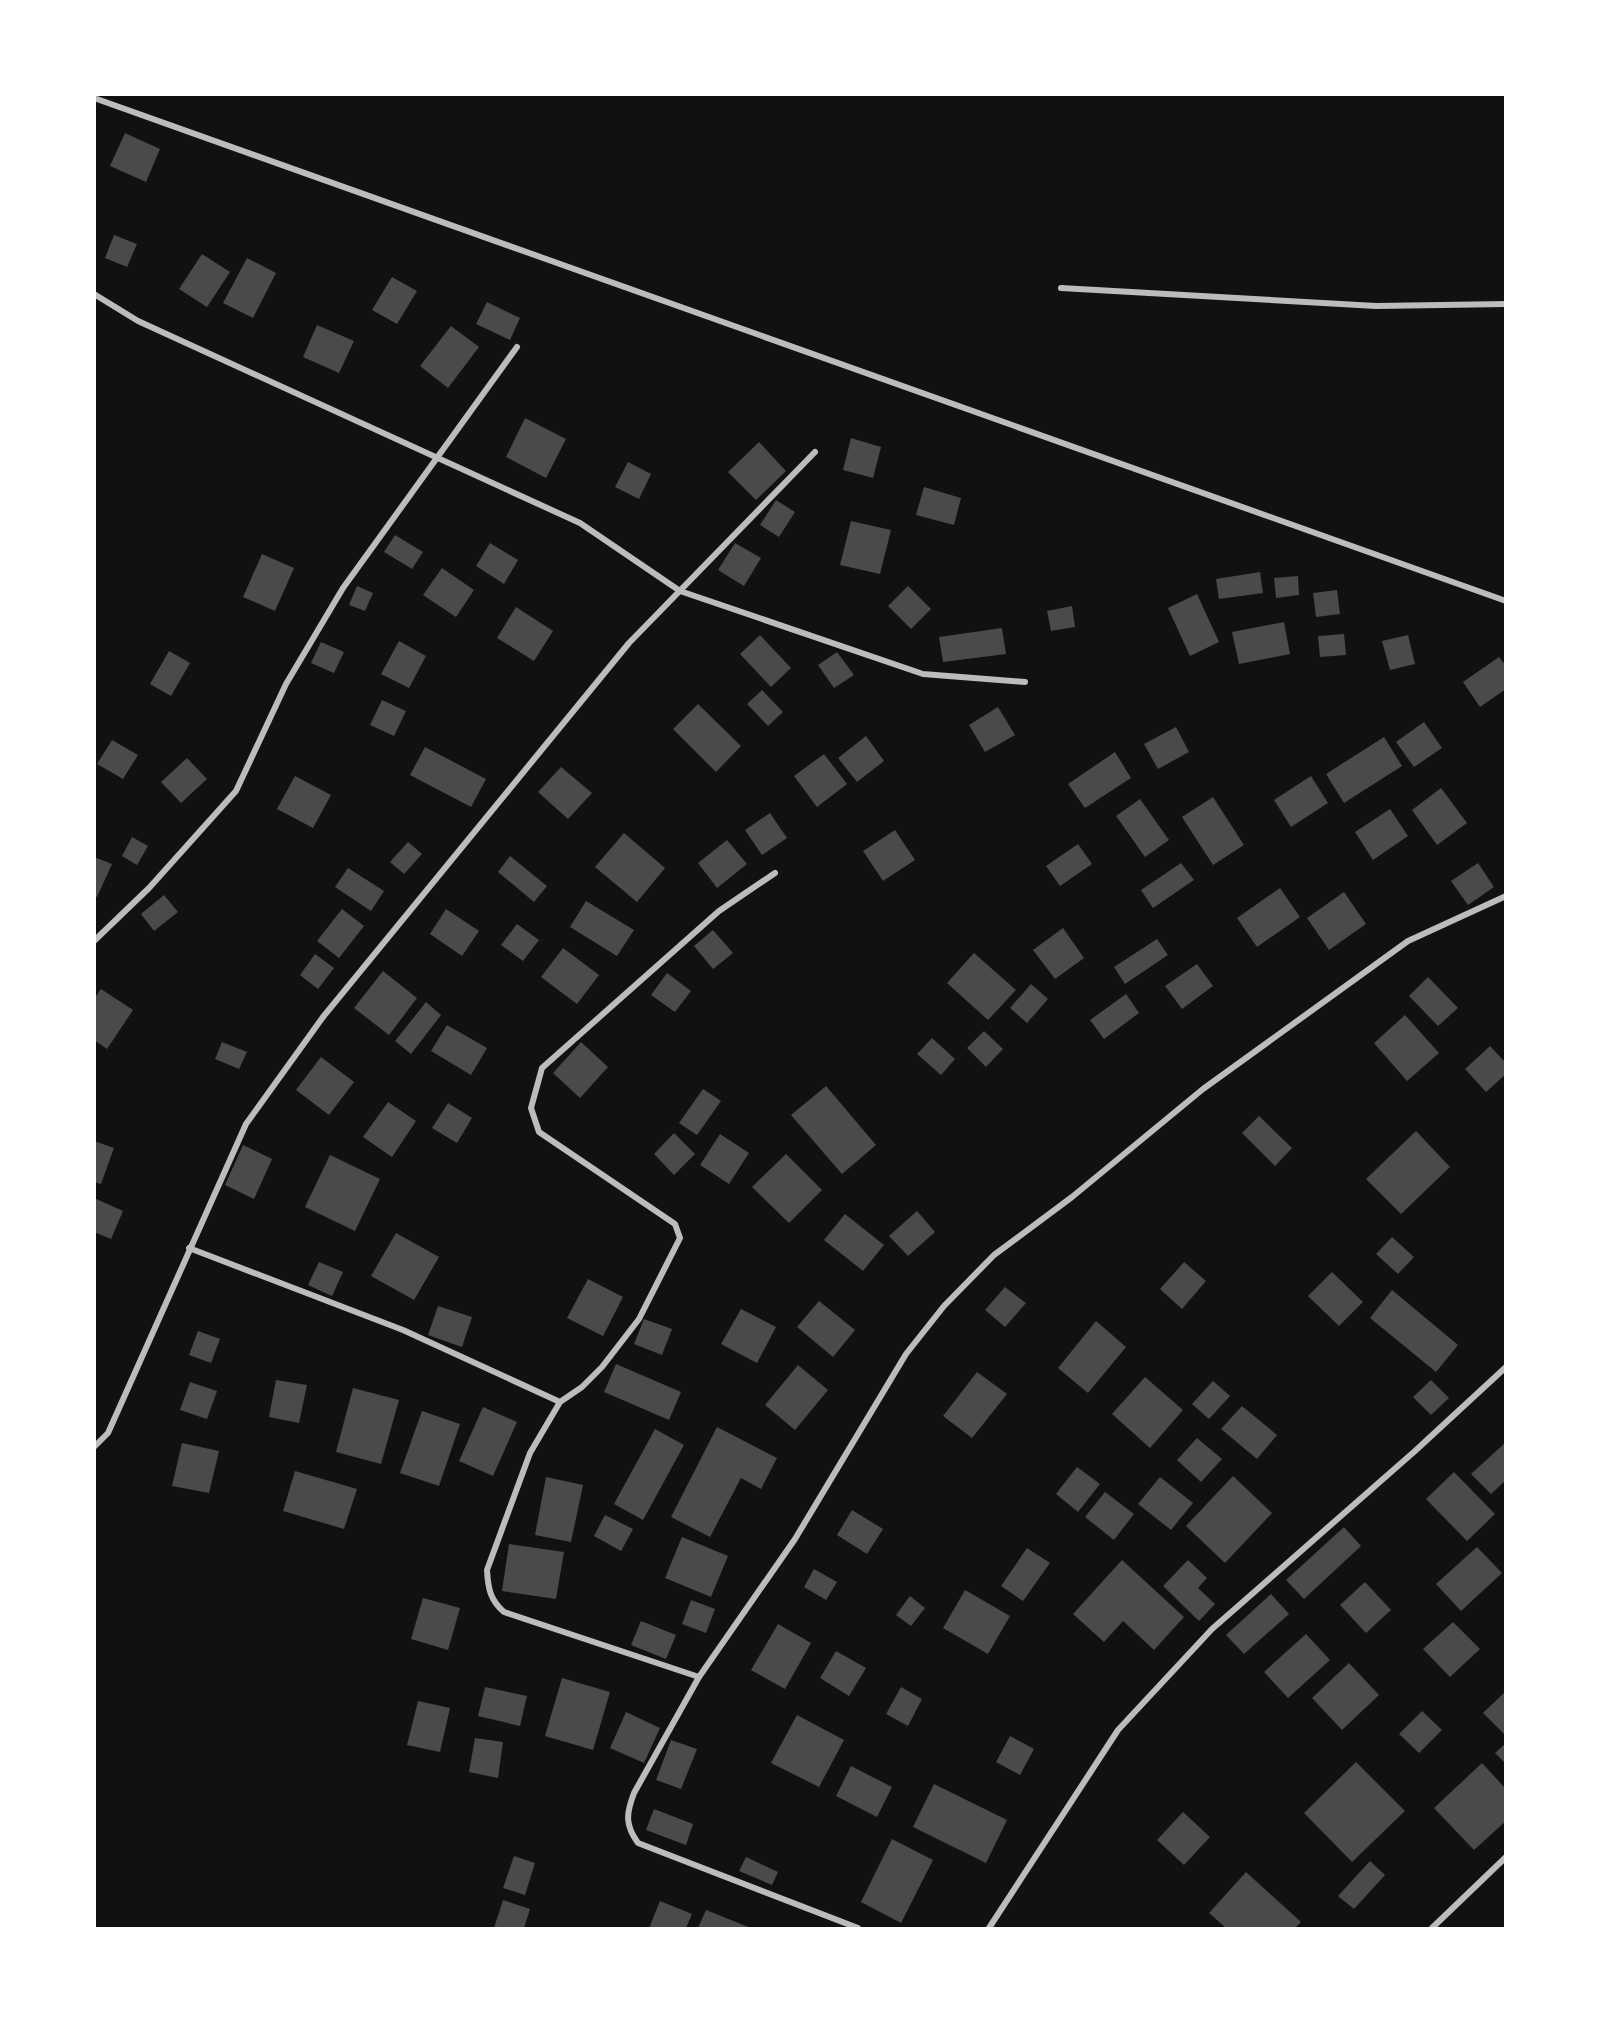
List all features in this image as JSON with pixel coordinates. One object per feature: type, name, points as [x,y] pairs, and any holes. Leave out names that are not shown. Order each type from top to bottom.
[{"type":"street","points":[[94,98],[1506,601]]},
{"type":"street","points":[[1061,288],[1376,306],[1506,304]]},
{"type":"street","points":[[94,294],[138,321],[580,523],[680,591],[923,674],[1025,682]]},
{"type":"street","points":[[94,941],[149,888],[236,790],[286,684],[343,588],[517,347]]},
{"type":"street","points":[[94,1447],[108,1433],[246,1124],[323,1017],[629,643],[815,452]]},
{"type":"street","points":[[699,1677],[504,1612],[495,1605],[488,1590],[487,1570],[530,1453],[560,1402],[582,1387],[602,1367],[639,1319],[680,1238],[675,1224],[539,1132],[531,1108],[542,1068],[719,911],[775,873]]},
{"type":"street","points":[[858,1929],[638,1843],[627,1828],[627,1811],[634,1793],[699,1677],[795,1539],[906,1353],[944,1306],[994,1255],[1072,1197],[1203,1089],[1408,941],[1506,896]]},
{"type":"street","points":[[189,1248],[404,1330],[560,1402]]},
{"type":"street","points":[[989,1929],[1118,1730],[1212,1629],[1415,1451],[1506,1367]]},
{"type":"street","points":[[1432,1929],[1506,1857]]},
{"type":"building","points":[[125,133],[160,149],[146,182],[110,166]]},
{"type":"building","points":[[114,235],[137,244],[127,267],[105,258]]},
{"type":"building","points":[[202,254],[230,272],[207,307],[179,289]]},
{"type":"building","points":[[247,258],[276,273],[253,318],[223,303]]},
{"type":"building","points":[[392,277],[417,291],[397,324],[372,310]]},
{"type":"building","points":[[487,302],[520,318],[510,340],[476,324]]},
{"type":"building","points":[[317,325],[354,341],[339,373],[303,357]]},
{"type":"building","points":[[451,326],[479,347],[448,388],[420,366]]},
{"type":"building","points":[[525,418],[566,439],[546,478],[506,457]]},
{"type":"building","points":[[851,438],[881,447],[873,478],[843,470]]},
{"type":"building","points":[[759,442],[786,471],[756,500],[728,472]]},
{"type":"building","points":[[628,462],[651,474],[639,499],[615,487]]},
{"type":"building","points":[[924,487],[961,498],[954,525],[916,515]]},
{"type":"building","points":[[776,500],[795,512],[779,537],[760,525]]},
{"type":"building","points":[[851,521],[891,530],[880,574],[840,565]]},
{"type":"building","points":[[395,535],[423,552],[412,569],[384,552]]},
{"type":"building","points":[[490,543],[518,560],[504,584],[476,566]]},
{"type":"building","points":[[735,543],[761,558],[744,586],[718,570]]},
{"type":"building","points":[[262,554],[294,568],[275,611],[243,597]]},
{"type":"building","points":[[442,568],[474,590],[456,617],[423,595]]},
{"type":"building","points":[[1260,572],[1263,593],[1219,599],[1216,579]]},
{"type":"building","points":[[1298,576],[1299,595],[1276,598],[1274,578]]},
{"type":"building","points":[[357,586],[373,593],[365,611],[349,605]]},
{"type":"building","points":[[908,586],[931,609],[911,629],[888,606]]},
{"type":"building","points":[[1337,590],[1340,614],[1316,617],[1313,593]]},
{"type":"building","points":[[1197,594],[1219,642],[1190,656],[1168,608]]},
{"type":"building","points":[[1072,606],[1075,627],[1051,631],[1047,611]]},
{"type":"building","points":[[516,607],[553,631],[534,661],[497,638]]},
{"type":"building","points":[[1284,622],[1290,654],[1239,664],[1232,632]]},
{"type":"building","points":[[1002,628],[1006,654],[943,662],[939,637]]},
{"type":"building","points":[[1344,634],[1346,655],[1320,657],[1318,636]]},
{"type":"building","points":[[760,635],[791,668],[771,687],[740,654]]},
{"type":"building","points":[[1408,635],[1415,664],[1390,670],[1382,641]]},
{"type":"building","points":[[399,641],[426,656],[409,688],[381,674]]},
{"type":"building","points":[[321,642],[344,652],[334,673],[311,663]]},
{"type":"building","points":[[169,651],[190,663],[171,696],[150,684]]},
{"type":"building","points":[[837,652],[854,675],[834,688],[818,665]]},
{"type":"building","points":[[1499,657],[1506,666],[1506,689],[1480,707],[1463,682]]},
{"type":"building","points":[[762,690],[783,712],[768,726],[747,704]]},
{"type":"building","points":[[382,700],[406,711],[394,736],[370,725]]},
{"type":"building","points":[[698,704],[741,746],[716,772],[673,729]]},
{"type":"building","points":[[998,707],[1015,735],[985,752],[969,725]]},
{"type":"building","points":[[1424,722],[1442,748],[1414,767],[1396,742]]},
{"type":"building","points":[[1176,727],[1189,752],[1158,769],[1144,744]]},
{"type":"building","points":[[866,736],[884,761],[857,782],[838,758]]},
{"type":"building","points":[[1384,737],[1402,766],[1344,803],[1326,774]]},
{"type":"building","points":[[112,740],[138,755],[123,779],[97,764]]},
{"type":"building","points":[[425,747],[486,779],[471,807],[410,775]]},
{"type":"building","points":[[1115,752],[1131,778],[1085,808],[1068,784]]},
{"type":"building","points":[[824,754],[847,784],[817,807],[794,776]]},
{"type":"building","points":[[187,758],[207,779],[181,803],[161,782]]},
{"type":"building","points":[[561,767],[592,793],[568,819],[538,792]]},
{"type":"building","points":[[295,776],[331,795],[313,828],[277,809]]},
{"type":"building","points":[[1311,776],[1328,803],[1291,827],[1274,800]]},
{"type":"building","points":[[1441,788],[1467,823],[1437,845],[1412,810]]},
{"type":"building","points":[[1213,797],[1244,845],[1213,865],[1182,817]]},
{"type":"building","points":[[1140,799],[1169,840],[1145,857],[1116,816]]},
{"type":"building","points":[[1390,809],[1408,836],[1373,860],[1355,832]]},
{"type":"building","points":[[770,813],[787,838],[762,855],[745,830]]},
{"type":"building","points":[[895,830],[915,860],[883,881],[863,851]]},
{"type":"building","points":[[624,833],[665,868],[637,902],[595,867]]},
{"type":"building","points":[[132,837],[148,846],[137,865],[122,856]]},
{"type":"building","points":[[727,840],[747,864],[717,888],[698,863]]},
{"type":"building","points":[[408,842],[422,854],[404,874],[390,862]]},
{"type":"building","points":[[1078,844],[1092,864],[1060,886],[1046,866]]},
{"type":"building","points":[[510,856],[547,886],[534,902],[498,872]]},
{"type":"building","points":[[94,857],[112,864],[97,897],[94,896]]},
{"type":"building","points":[[1181,863],[1194,880],[1153,908],[1141,890]]},
{"type":"building","points":[[1478,863],[1494,887],[1468,905],[1451,881]]},
{"type":"building","points":[[348,868],[384,891],[371,911],[335,887]]},
{"type":"building","points":[[1280,888],[1300,917],[1257,947],[1237,918]]},
{"type":"building","points":[[1344,892],[1366,924],[1329,950],[1307,918]]},
{"type":"building","points":[[164,895],[178,912],[154,931],[141,914]]},
{"type":"building","points":[[586,901],[634,930],[617,956],[570,927]]},
{"type":"building","points":[[342,909],[364,926],[339,958],[317,941]]},
{"type":"building","points":[[446,909],[479,931],[462,956],[430,934]]},
{"type":"building","points":[[517,924],[539,940],[523,961],[501,945]]},
{"type":"building","points":[[1063,928],[1084,958],[1055,979],[1033,950]]},
{"type":"building","points":[[713,930],[733,953],[713,969],[694,946]]},
{"type":"building","points":[[1157,939],[1168,955],[1125,984],[1114,967]]},
{"type":"building","points":[[563,948],[599,975],[577,1004],[541,977]]},
{"type":"building","points":[[974,953],[1016,990],[988,1020],[947,983]]},
{"type":"building","points":[[315,954],[334,968],[318,989],[300,975]]},
{"type":"building","points":[[1197,964],[1213,986],[1182,1009],[1165,986]]},
{"type":"building","points":[[383,971],[417,998],[389,1035],[354,1008]]},
{"type":"building","points":[[667,973],[691,991],[675,1012],[651,995]]},
{"type":"building","points":[[1428,977],[1458,1008],[1438,1026],[1409,996]]},
{"type":"building","points":[[1031,984],[1048,999],[1027,1023],[1010,1008]]},
{"type":"building","points":[[101,989],[133,1010],[107,1049],[94,1040],[94,999]]},
{"type":"building","points":[[1126,994],[1139,1013],[1104,1039],[1090,1020]]},
{"type":"building","points":[[426,1002],[441,1015],[411,1054],[395,1041]]},
{"type":"building","points":[[1405,1015],[1439,1053],[1407,1081],[1374,1043]]},
{"type":"building","points":[[447,1025],[487,1048],[471,1075],[431,1051]]},
{"type":"building","points":[[984,1031],[1003,1049],[986,1067],[967,1048]]},
{"type":"building","points":[[932,1038],[955,1059],[941,1075],[917,1054]]},
{"type":"building","points":[[222,1042],[247,1052],[239,1069],[215,1059]]},
{"type":"building","points":[[581,1042],[608,1067],[580,1098],[553,1073]]},
{"type":"building","points":[[1490,1046],[1506,1063],[1506,1074],[1486,1092],[1465,1069]]},
{"type":"building","points":[[321,1057],[354,1082],[329,1115],[296,1090]]},
{"type":"building","points":[[826,1086],[876,1145],[842,1174],[791,1115]]},
{"type":"building","points":[[703,1089],[721,1101],[697,1135],[679,1123]]},
{"type":"building","points":[[388,1102],[416,1121],[392,1157],[363,1137]]},
{"type":"building","points":[[448,1103],[472,1118],[457,1143],[432,1128]]},
{"type":"building","points":[[1259,1116],[1292,1148],[1275,1166],[1242,1133]]},
{"type":"building","points":[[1416,1131],[1450,1167],[1401,1214],[1366,1179]]},
{"type":"building","points":[[674,1133],[695,1154],[674,1175],[654,1154]]},
{"type":"building","points":[[720,1134],[749,1153],[729,1184],[700,1165]]},
{"type":"building","points":[[94,1141],[114,1148],[101,1184],[94,1182]]},
{"type":"building","points":[[243,1145],[272,1159],[254,1199],[225,1185]]},
{"type":"building","points":[[786,1154],[822,1190],[789,1223],[752,1187]]},
{"type":"building","points":[[330,1155],[380,1179],[355,1231],[305,1207]]},
{"type":"building","points":[[94,1198],[123,1211],[111,1239],[94,1232]]},
{"type":"building","points":[[917,1211],[935,1232],[908,1256],[889,1236]]},
{"type":"building","points":[[845,1214],[884,1245],[863,1271],[824,1240]]},
{"type":"building","points":[[396,1233],[439,1257],[414,1300],[371,1276]]},
{"type":"building","points":[[1392,1237],[1414,1257],[1398,1274],[1376,1254]]},
{"type":"building","points":[[319,1262],[343,1272],[332,1296],[308,1285]]},
{"type":"building","points":[[1184,1262],[1206,1281],[1182,1309],[1160,1289]]},
{"type":"building","points":[[1332,1272],[1363,1302],[1339,1326],[1308,1296]]},
{"type":"building","points":[[588,1279],[623,1297],[603,1336],[567,1318]]},
{"type":"building","points":[[1005,1287],[1026,1303],[1005,1327],[985,1310]]},
{"type":"building","points":[[1392,1290],[1458,1345],[1436,1372],[1370,1318]]},
{"type":"building","points":[[819,1301],[855,1330],[833,1357],[797,1327]]},
{"type":"building","points":[[438,1306],[472,1317],[462,1347],[428,1335]]},
{"type":"building","points":[[741,1309],[776,1327],[757,1363],[721,1344]]},
{"type":"building","points":[[644,1319],[672,1329],[662,1355],[634,1344]]},
{"type":"building","points":[[1096,1321],[1126,1347],[1088,1393],[1058,1368]]},
{"type":"building","points":[[198,1331],[220,1339],[211,1363],[189,1355]]},
{"type":"building","points":[[616,1364],[681,1392],[669,1420],[604,1392]]},
{"type":"building","points":[[798,1365],[828,1390],[795,1430],[765,1405]]},
{"type":"building","points":[[977,1372],[1007,1394],[972,1438],[943,1416]]},
{"type":"building","points":[[1145,1377],[1183,1410],[1150,1448],[1112,1414]]},
{"type":"building","points":[[276,1380],[307,1385],[299,1423],[269,1417]]},
{"type":"building","points":[[1431,1380],[1449,1398],[1431,1415],[1413,1397]]},
{"type":"building","points":[[1213,1381],[1230,1396],[1209,1419],[1192,1404]]},
{"type":"building","points":[[190,1382],[217,1391],[207,1419],[180,1410]]},
{"type":"building","points":[[353,1388],[399,1400],[381,1464],[336,1452]]},
{"type":"building","points":[[1242,1406],[1277,1435],[1257,1459],[1221,1429]]},
{"type":"building","points":[[483,1407],[517,1422],[493,1476],[459,1461]]},
{"type":"building","points":[[422,1411],[460,1424],[439,1486],[400,1473]]},
{"type":"building","points":[[717,1427],[777,1458],[761,1489],[741,1478],[710,1537],[671,1517]]},
{"type":"building","points":[[655,1429],[684,1445],[643,1520],[614,1504]]},
{"type":"building","points":[[1197,1438],[1222,1459],[1201,1482],[1177,1460]]},
{"type":"building","points":[[1506,1442],[1506,1480],[1491,1494],[1471,1474]]},
{"type":"building","points":[[182,1443],[219,1451],[209,1493],[172,1486]]},
{"type":"building","points":[[1077,1467],[1100,1484],[1078,1512],[1056,1494]]},
{"type":"building","points":[[295,1471],[357,1489],[344,1529],[283,1511]]},
{"type":"building","points":[[1454,1472],[1495,1514],[1467,1541],[1426,1499]]},
{"type":"building","points":[[1233,1476],[1272,1513],[1225,1563],[1186,1526]]},
{"type":"building","points":[[546,1477],[583,1485],[571,1542],[535,1535]]},
{"type":"building","points":[[1160,1477],[1193,1503],[1171,1530],[1138,1504]]},
{"type":"building","points":[[1105,1492],[1134,1514],[1114,1540],[1085,1517]]},
{"type":"building","points":[[852,1510],[883,1529],[867,1554],[837,1535]]},
{"type":"building","points":[[605,1515],[633,1529],[621,1551],[594,1536]]},
{"type":"building","points":[[1344,1527],[1361,1546],[1304,1599],[1286,1580]]},
{"type":"building","points":[[682,1537],[728,1556],[711,1597],[665,1578]]},
{"type":"building","points":[[509,1544],[564,1552],[556,1599],[502,1591]]},
{"type":"building","points":[[1477,1547],[1502,1573],[1461,1611],[1436,1584]]},
{"type":"building","points":[[1027,1548],[1050,1563],[1023,1601],[1001,1586]]},
{"type":"building","points":[[1122,1560],[1184,1617],[1154,1650],[1123,1621],[1104,1642],[1073,1614]]},
{"type":"building","points":[[1188,1560],[1207,1578],[1198,1588],[1215,1604],[1199,1621],[1163,1586]]},
{"type":"building","points":[[814,1569],[837,1582],[826,1600],[804,1587]]},
{"type":"building","points":[[1365,1582],[1391,1610],[1366,1633],[1340,1605]]},
{"type":"building","points":[[965,1590],[1010,1616],[988,1654],[943,1628]]},
{"type":"building","points":[[1271,1594],[1289,1614],[1244,1654],[1226,1635]]},
{"type":"building","points":[[910,1596],[925,1608],[911,1626],[896,1615]]},
{"type":"building","points":[[423,1598],[460,1608],[448,1650],[411,1639]]},
{"type":"building","points":[[691,1600],[715,1609],[706,1633],[682,1624]]},
{"type":"building","points":[[641,1621],[676,1635],[666,1659],[631,1645]]},
{"type":"building","points":[[1453,1622],[1480,1649],[1450,1677],[1423,1649]]},
{"type":"building","points":[[778,1624],[811,1643],[785,1689],[751,1670]]},
{"type":"building","points":[[1306,1634],[1330,1660],[1288,1698],[1264,1672]]},
{"type":"building","points":[[836,1651],[866,1668],[849,1696],[820,1678]]},
{"type":"building","points":[[1349,1663],[1379,1695],[1342,1730],[1312,1698]]},
{"type":"building","points":[[562,1678],[610,1692],[593,1750],[545,1736]]},
{"type":"building","points":[[485,1687],[527,1696],[520,1726],[478,1716]]},
{"type":"building","points":[[901,1687],[922,1699],[908,1726],[886,1714]]},
{"type":"building","points":[[1506,1691],[1506,1733],[1504,1734],[1483,1713]]},
{"type":"building","points":[[418,1701],[450,1708],[440,1752],[407,1745]]},
{"type":"building","points":[[1422,1711],[1442,1730],[1419,1753],[1399,1734]]},
{"type":"building","points":[[626,1712],[660,1728],[644,1763],[610,1748]]},
{"type":"building","points":[[797,1715],[844,1740],[819,1787],[771,1763]]},
{"type":"building","points":[[1010,1736],[1034,1749],[1020,1775],[996,1762]]},
{"type":"building","points":[[475,1738],[503,1742],[498,1778],[469,1772]]},
{"type":"building","points":[[671,1740],[697,1749],[681,1789],[656,1780]]},
{"type":"building","points":[[1506,1743],[1506,1764],[1495,1753]]},
{"type":"building","points":[[1356,1762],[1405,1811],[1352,1862],[1304,1813]]},
{"type":"building","points":[[1482,1763],[1506,1789],[1506,1821],[1474,1850],[1434,1808]]},
{"type":"building","points":[[851,1766],[892,1787],[877,1817],[836,1796]]},
{"type":"building","points":[[934,1784],[1007,1820],[986,1863],[913,1827]]},
{"type":"building","points":[[654,1809],[693,1824],[686,1845],[646,1830]]},
{"type":"building","points":[[1183,1812],[1210,1837],[1184,1865],[1157,1840]]},
{"type":"building","points":[[892,1839],[933,1860],[901,1923],[861,1902]]},
{"type":"building","points":[[514,1856],[535,1863],[525,1895],[503,1888]]},
{"type":"building","points":[[746,1857],[778,1872],[772,1885],[739,1871]]},
{"type":"building","points":[[1370,1861],[1385,1875],[1354,1909],[1338,1896]]},
{"type":"building","points":[[1246,1872],[1301,1922],[1295,1928],[1226,1928],[1209,1913]]},
{"type":"building","points":[[503,1900],[530,1909],[524,1928],[494,1928]]},
{"type":"building","points":[[660,1901],[692,1914],[686,1928],[649,1928]]},
{"type":"building","points":[[706,1910],[751,1928],[698,1928]]}]
